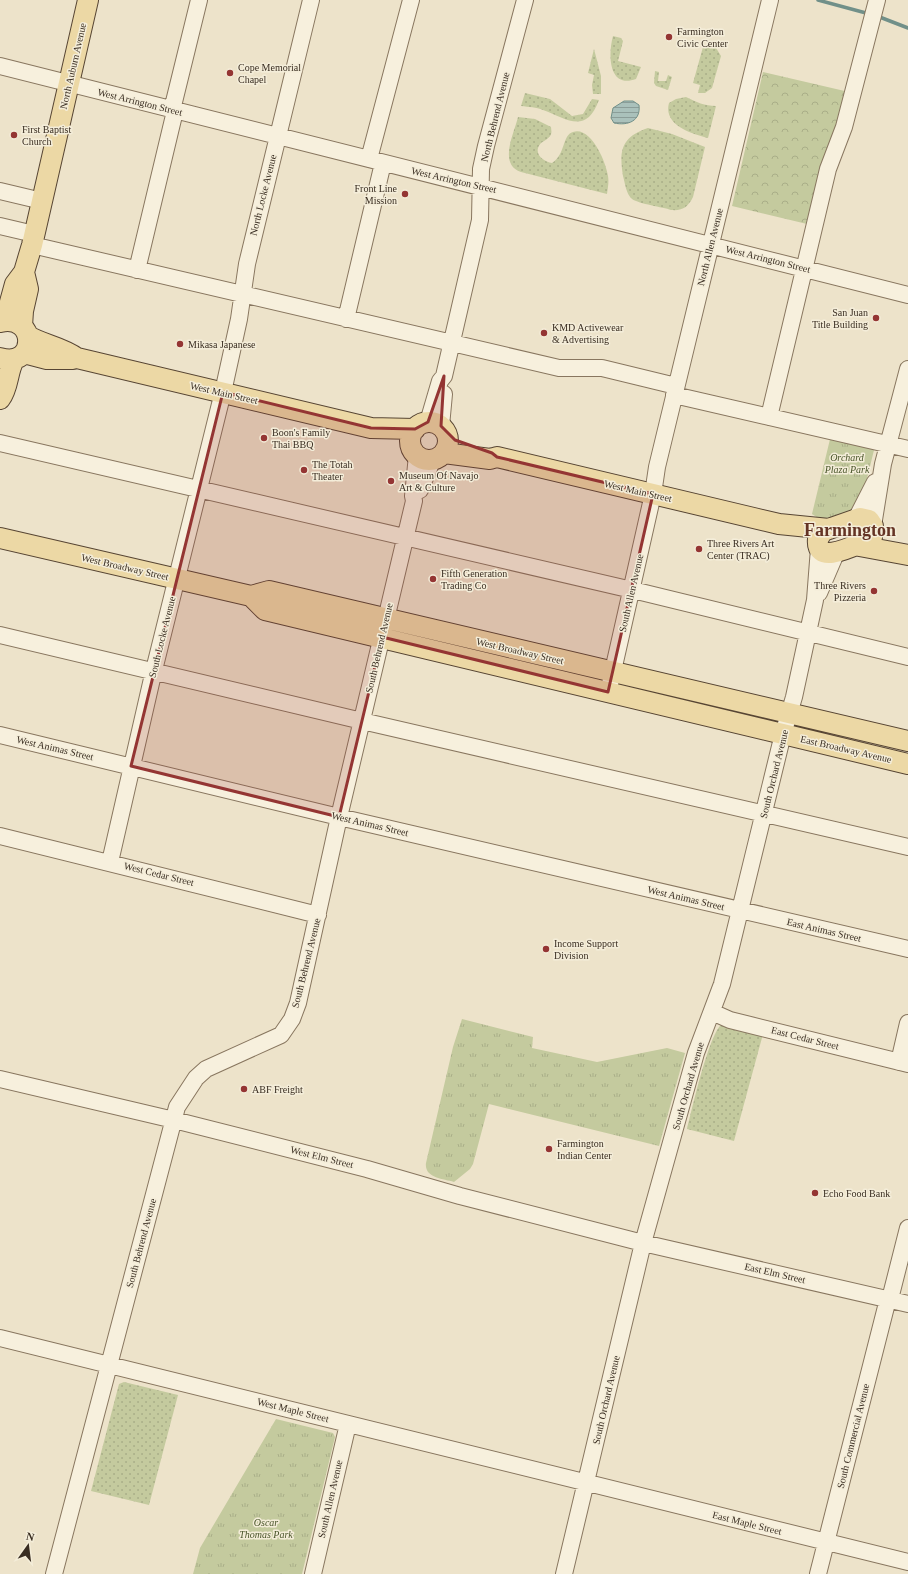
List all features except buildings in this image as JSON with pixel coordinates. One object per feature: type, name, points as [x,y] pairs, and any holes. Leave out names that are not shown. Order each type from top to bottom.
[{"type":"main road","name":"North Auburn Avenue","points":[[0,399],[5,392],[10,367],[13,339],[23,311],[28,289],[24,272],[33,240],[88,0]]},
{"type":"main road","name":"West Main Street","points":[[13,339],[39,342],[68,352],[77,358],[371,428],[379,433],[401,440],[429,441],[470,446],[492,452],[497,458],[778,524],[832,544],[908,555]]},
{"type":"main road","points":[[832,544],[868,540],[872,537],[868,526]]},
{"type":"main road","points":[[832,544],[868,526]]},
{"type":"main road","points":[[868,526],[908,550]]},
{"type":"main road","name":"West Broadway Street","points":[[0,538],[251,596],[266,610],[384,628],[612,672],[790,714]]},
{"type":"main road","name":"West Broadway Street","points":[[384,628],[608,692],[783,734]]},
{"type":"main road","points":[[790,714],[908,741]]},
{"type":"main road","name":"East Broadway Avenue","points":[[783,734],[908,764]]},
{"type":"street","points":[[137,270],[200,0]]},
{"type":"street","name":"North Locke Avenue","points":[[223,392],[247,264],[311,0]]},
{"type":"street","points":[[346,319],[376,161],[411,0]]},
{"type":"street","name":"North Behrend Avenue","points":[[429,441],[440,381],[444,376],[480,220],[482,169],[486,146],[525,0]]},
{"type":"street","name":"North Allen Avenue","points":[[653,494],[657,467],[675,390],[770,0]]},
{"type":"street","points":[[769,417],[828,169],[844,127],[877,0]]},
{"type":"street","name":"West Arrington Street","points":[[0,66],[173,111],[710,244],[908,295]]},
{"type":"street","points":[[0,191],[42,201]]},
{"type":"street","points":[[0,226],[33,240],[137,270],[559,368],[602,368],[769,417],[908,449]]},
{"type":"street","points":[[868,526],[868,499],[883,464],[908,369]]},
{"type":"street","name":"South Locke Avenue","points":[[110,862],[154,670],[223,392]]},
{"type":"street","name":"South Behrend Avenue","points":[[54,1574],[177,1106],[196,1078],[206,1069],[281,1035],[292,1019],[298,1003],[339,817],[414,501],[413,496],[429,441]]},
{"type":"street","points":[[0,443],[631,590],[908,657]]},
{"type":"street","name":"South Allen Avenue","points":[[608,692],[653,494]]},
{"type":"street","name":"South Orchard Avenue","points":[[564,1574],[643,1243],[692,1068],[722,984],[783,734],[790,714],[809,633],[815,600],[832,544]]},
{"type":"street","points":[[0,635],[154,670],[362,721],[908,847]]},
{"type":"street","name":"West Animas Street","points":[[0,735],[339,817],[741,910]]},
{"type":"street","name":"West Cedar Street","points":[[0,836],[110,862],[318,915]]},
{"type":"street","name":"East Animas Street","points":[[741,910],[908,950]]},
{"type":"street","name":"East Cedar Street","points":[[712,1012],[730,1020],[903,1063]]},
{"type":"street","points":[[903,1063],[908,1023]]},
{"type":"street","name":"West Elm Street","points":[[0,1079],[174,1120],[367,1169],[460,1196],[643,1243]]},
{"type":"street","name":"South Commercial Avenue","points":[[818,1574],[908,1228]]},
{"type":"street","name":"East Elm Street","points":[[643,1243],[908,1304]]},
{"type":"street","name":"West Maple Street","points":[[0,1338],[586,1484]]},
{"type":"street","name":"South Allen Avenue","points":[[313,1574],[348,1424]]},
{"type":"street","name":"East Maple Street","points":[[586,1484],[908,1562]]},
{"type":"highlighted area","points":[[444,376],[441,426],[455,440],[492,453],[497,457],[653,494],[608,692],[382,637],[339,817],[131,766],[223,392],[371,428],[415,429],[428,422]]},
{"type":"green space","points":[[613,36],[621,38],[623,41],[618,61],[641,67],[636,79],[627,81],[620,79],[615,75],[611,60],[611,43]]},
{"type":"green space","points":[[713,43],[721,56],[712,88],[705,93],[698,93],[700,85],[693,83],[703,47]]},
{"type":"green space","points":[[594,49],[601,76],[601,94],[593,94],[592,85],[594,75],[588,73]]},
{"type":"green space","points":[[655,71],[659,72],[658,81],[666,81],[668,75],[672,77],[668,90],[656,86],[654,83]]},
{"type":"green space","points":[[763,72],[849,92],[815,187],[807,224],[732,206]]},
{"type":"green space","points":[[525,93],[550,99],[572,116],[583,114],[592,99],[599,100],[594,111],[588,118],[575,122],[538,108],[521,106]]},
{"type":"green space","points":[[686,97],[701,103],[716,106],[708,138],[687,131],[674,123],[670,117],[668,111],[669,103],[676,99]]},
{"type":"green space","points":[[518,117],[535,119],[551,127],[550,135],[541,143],[538,153],[542,158],[552,163],[560,155],[567,137],[570,134],[573,132],[580,132],[586,134],[601,154],[607,170],[607,194],[521,172],[514,168],[510,162],[509,148]]},
{"type":"green space","points":[[648,128],[672,134],[705,147],[693,197],[685,208],[671,210],[635,201],[630,197],[627,191],[621,159],[624,146],[632,136]]},
{"type":"green space","name":"Orchard Plaza Park","points":[[831,435],[875,446],[862,499],[855,512],[835,523],[818,518],[812,514]]},
{"type":"green space","points":[[462,1019],[533,1037],[532,1048],[597,1062],[667,1048],[685,1053],[659,1146],[489,1104],[473,1164],[470,1169],[454,1182],[440,1179],[431,1175],[426,1168],[426,1163],[453,1047]]},
{"type":"green space","points":[[722,1024],[763,1034],[734,1141],[687,1129],[707,1056],[717,1030]]},
{"type":"green space","points":[[124,1382],[178,1395],[149,1505],[91,1491],[119,1384]]},
{"type":"green space","name":"Oscar Thomas Park","points":[[276,1419],[333,1433],[335,1437],[302,1574],[193,1574],[200,1548]]},
{"type":"water","points":[[624,101],[633,101],[639,105],[638,115],[636,119],[629,123],[614,123],[611,118],[613,108]]},
{"type":"waterway","points":[[818,0],[866,13]]},
{"type":"waterway","points":[[877,16],[908,28]]},
{"type":"place","name":"Farmington Civic Center","points":[[669,37]]},
{"type":"place","name":"Cope Memorial Chapel","points":[[230,73]]},
{"type":"place","name":"First Baptist Church","points":[[14,135]]},
{"type":"place","name":"Front Line Mission","points":[[405,194]]},
{"type":"place","name":"San Juan Title Building","points":[[876,318]]},
{"type":"place","name":"KMD Activewear & Advertising","points":[[544,333]]},
{"type":"place","name":"Mikasa Japanese","points":[[180,344]]},
{"type":"place","name":"Boon's Family Thai BBQ","points":[[264,438]]},
{"type":"place","name":"The Totah Theater","points":[[304,470]]},
{"type":"place","name":"Museum Of Navajo Art & Culture","points":[[391,481]]},
{"type":"place","name":"Three Rivers Art Center (TRAC)","points":[[699,549]]},
{"type":"place","name":"Fifth Generation Trading Co","points":[[433,579]]},
{"type":"place","name":"Three Rivers Pizzeria","points":[[874,591]]},
{"type":"place","name":"Income Support Division","points":[[546,949]]},
{"type":"place","name":"ABF Freight","points":[[244,1089]]},
{"type":"place","name":"Farmington Indian Center","points":[[549,1149]]},
{"type":"place","name":"Echo Food Bank","points":[[815,1193]]},
{"type":"district","name":"Farmington","points":[[850,530]]}]
